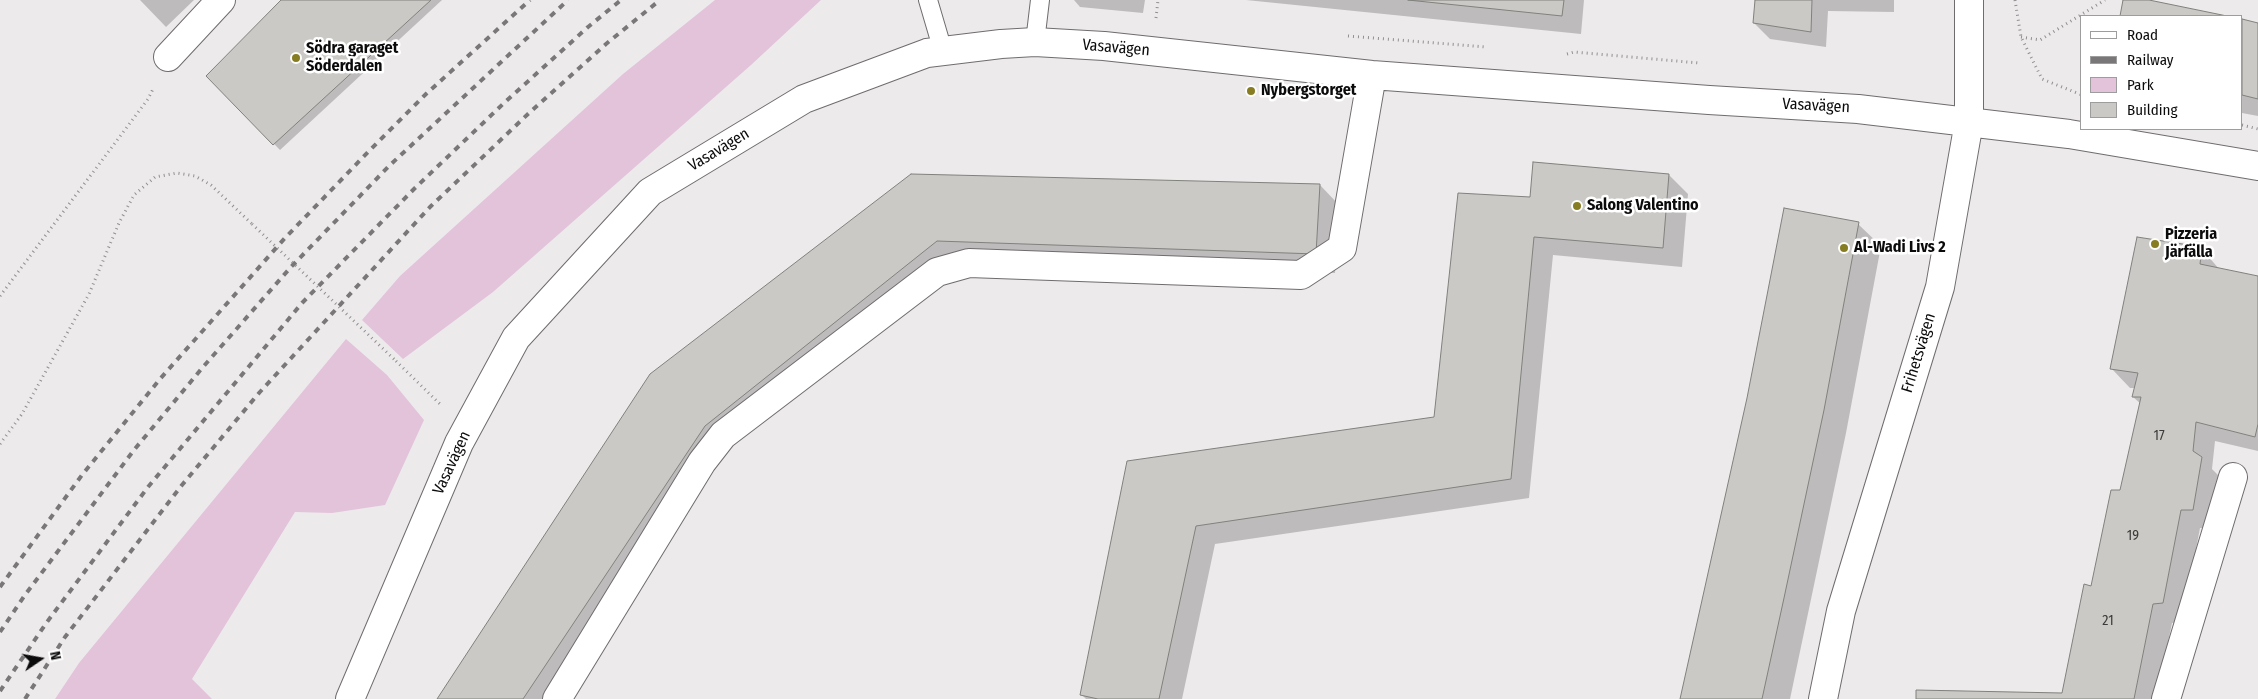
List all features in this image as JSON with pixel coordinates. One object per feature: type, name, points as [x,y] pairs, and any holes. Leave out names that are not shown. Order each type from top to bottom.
[{"type":"street","points":[[168,57],[221,0]]},
{"type":"street","name":"Frihetsvägen","points":[[1823,699],[1842,611],[1940,286],[1969,122],[1969,0]]},
{"type":"street","name":"Vasavägen","points":[[350,699],[459,443],[516,338],[650,192],[804,99],[928,53],[1035,42],[1104,46],[1372,75],[1858,109],[2069,134],[2258,166]]},
{"type":"street","points":[[556,699],[702,462],[722,436],[937,272],[969,263],[1301,275],[1342,248],[1372,75]]},
{"type":"street","points":[[2166,699],[2233,477]]},
{"type":"lane","points":[[928,0],[943,51]]},
{"type":"lane","points":[[1035,42],[1040,0]]},
{"type":"path","points":[[1146,20],[1156,21],[1158,0]]},
{"type":"path","points":[[2015,0],[2021,37],[2042,79],[2080,93]]},
{"type":"path","points":[[2081,15],[2105,0]]},
{"type":"path","points":[[2021,37],[2040,40],[2080,15]]},
{"type":"path","points":[[1344,36],[1492,48]]},
{"type":"path","points":[[1560,53],[1570,54],[1574,52],[1702,64]]},
{"type":"path","points":[[0,296],[148,99],[168,57]]},
{"type":"path","points":[[2243,126],[2258,129]]},
{"type":"path","points":[[0,444],[22,414],[89,294],[119,223],[134,194],[155,177],[177,173],[195,176],[211,185],[441,406]]},
{"type":"green space","points":[[715,0],[821,0],[751,65],[493,292],[403,359],[362,320],[400,276],[623,74]]},
{"type":"green space","points":[[346,339],[387,375],[424,420],[385,505],[332,513],[295,512],[192,679],[212,699],[55,699],[79,663]]},
{"type":"building","name":"Södra garaget Söderdalen","points":[[281,0],[431,0],[273,145],[206,76]]},
{"type":"building","points":[[1408,0],[1564,0],[1562,16]]},
{"type":"building","points":[[1755,0],[1812,0],[1811,32],[1753,23]]},
{"type":"building","points":[[2123,0],[2149,0],[2222,15],[2120,15]]},
{"type":"building","points":[[2243,19],[2258,23],[2258,99],[2243,95]]},
{"type":"building","points":[[1533,162],[1669,174],[1663,248],[1534,237],[1511,479],[1196,526],[1159,699],[1098,699],[1080,695],[1127,461],[1434,417],[1458,193],[1530,197]]},
{"type":"building","points":[[911,174],[1320,184],[1316,254],[937,241],[705,426],[523,699],[437,699],[650,374]]},
{"type":"building","points":[[1784,208],[1859,222],[1824,410],[1762,699],[1680,699],[1747,398]]},
{"type":"building","points":[[2137,237],[2202,247],[2200,264],[2258,276],[2258,424],[2255,437],[2196,422],[2193,451],[2202,457],[2193,510],[2181,510],[2163,603],[2153,604],[2134,699],[1916,699],[1916,690],[2062,693],[2084,584],[2091,586],[2111,490],[2120,490],[2141,397],[2132,397],[2138,373],[2110,369]]},
{"type":"railway","points":[[0,587],[82,475],[160,379],[285,238],[426,94],[530,0]]},
{"type":"railway","points":[[0,632],[25,595],[134,450],[203,367],[291,267],[389,166],[568,0]]},
{"type":"railway","points":[[0,691],[47,622],[148,487],[302,303],[414,189],[504,103],[588,27],[621,0]]},
{"type":"railway","points":[[25,699],[65,637],[182,485],[259,393],[430,207],[528,114],[606,44],[660,0]]},
{"type":"place","name":"Södra garaget Söderdalen","points":[[296,58]]},
{"type":"place","name":"Nybergstorget","points":[[1251,91]]},
{"type":"place","name":"Salong Valentino","points":[[1577,206]]},
{"type":"place","name":"Pizzeria Järfälla","points":[[2155,244]]},
{"type":"place","name":"Al-Wadi Livs 2","points":[[1844,248]]}]
